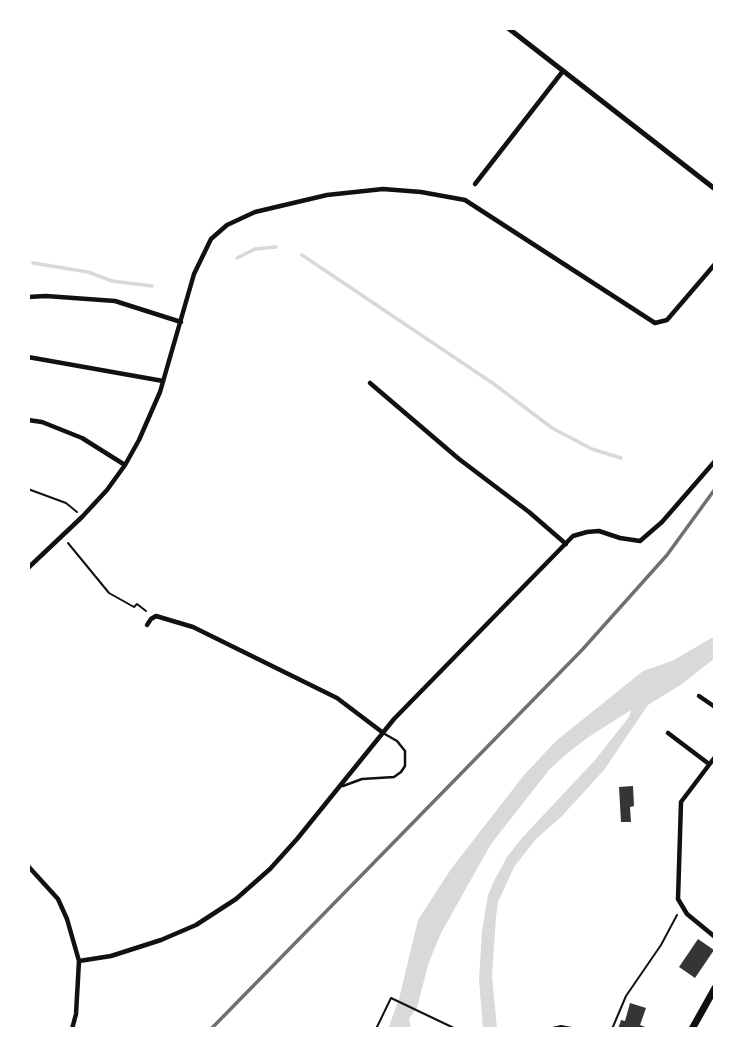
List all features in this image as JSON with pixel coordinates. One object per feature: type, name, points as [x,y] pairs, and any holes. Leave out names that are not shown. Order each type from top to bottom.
[{"type":"main road","points":[[692,1029],[715,988]]},
{"type":"street","points":[[508,28],[604,100],[715,189]]},
{"type":"street","points":[[475,184],[563,71]]},
{"type":"street","points":[[28,568],[82,517],[125,465],[144,430],[163,381],[194,274],[211,239],[227,225],[255,212],[327,195],[383,189],[465,200],[654,323],[667,320],[715,264]]},
{"type":"street","points":[[28,297],[116,301],[181,323]]},
{"type":"street","points":[[28,357],[163,381]]},
{"type":"street","points":[[370,383],[456,457],[529,512],[566,544]]},
{"type":"street","points":[[28,420],[42,422],[82,438],[125,465]]},
{"type":"street","points":[[79,961],[143,947],[196,925],[228,905],[282,856],[382,732],[573,536],[587,531],[599,531],[640,541],[662,523],[715,461]]},
{"type":"street","points":[[147,625],[156,616],[193,627],[337,698],[382,732]]},
{"type":"street","points":[[699,696],[715,707]]},
{"type":"street","points":[[668,733],[709,764]]},
{"type":"street","points":[[715,757],[681,802],[678,899],[681,907],[715,937]]},
{"type":"street","points":[[28,866],[58,899],[67,919],[79,961],[76,1014],[72,1029]]},
{"type":"lane","points":[[339,787],[362,779],[394,777],[401,772],[405,766],[405,751],[397,741],[382,732]]},
{"type":"path","points":[[28,489],[66,503],[82,517]]},
{"type":"path","points":[[62,537],[109,593],[134,607],[137,604],[151,619]]},
{"type":"path","points":[[612,1029],[626,996],[662,944],[681,907]]},
{"type":"path","points":[[376,1029],[391,998],[456,1029]]},
{"type":"path","points":[[548,1029],[561,1026],[577,1029]]},
{"type":"shaded area","points":[[715,636],[715,658],[682,684],[648,705],[604,770],[562,816],[536,839],[514,867],[498,902],[496,917],[492,976],[497,1029],[483,1029],[479,979],[482,931],[488,895],[507,857],[595,760],[629,717],[631,710],[587,738],[549,770],[491,844],[441,933],[429,962],[417,1007],[409,1019],[411,1029],[388,1029],[399,999],[418,920],[451,869],[524,775],[556,741],[643,671],[672,661]]},
{"type":"building","points":[[633,786],[634,806],[630,807],[631,822],[621,822],[619,787]]},
{"type":"building","points":[[698,939],[714,950],[695,978],[679,967]]},
{"type":"building","points":[[630,1003],[646,1008],[640,1025],[651,1029],[618,1029],[621,1020],[625,1021]]},
{"type":"waterway","points":[[237,258],[255,249],[276,247]]},
{"type":"waterway","points":[[302,255],[494,384],[552,428],[592,449],[621,458]]},
{"type":"waterway","points":[[33,263],[88,272],[112,281],[152,286]]},
{"type":"railway","points":[[211,1029],[582,650],[667,555],[715,489]]}]
